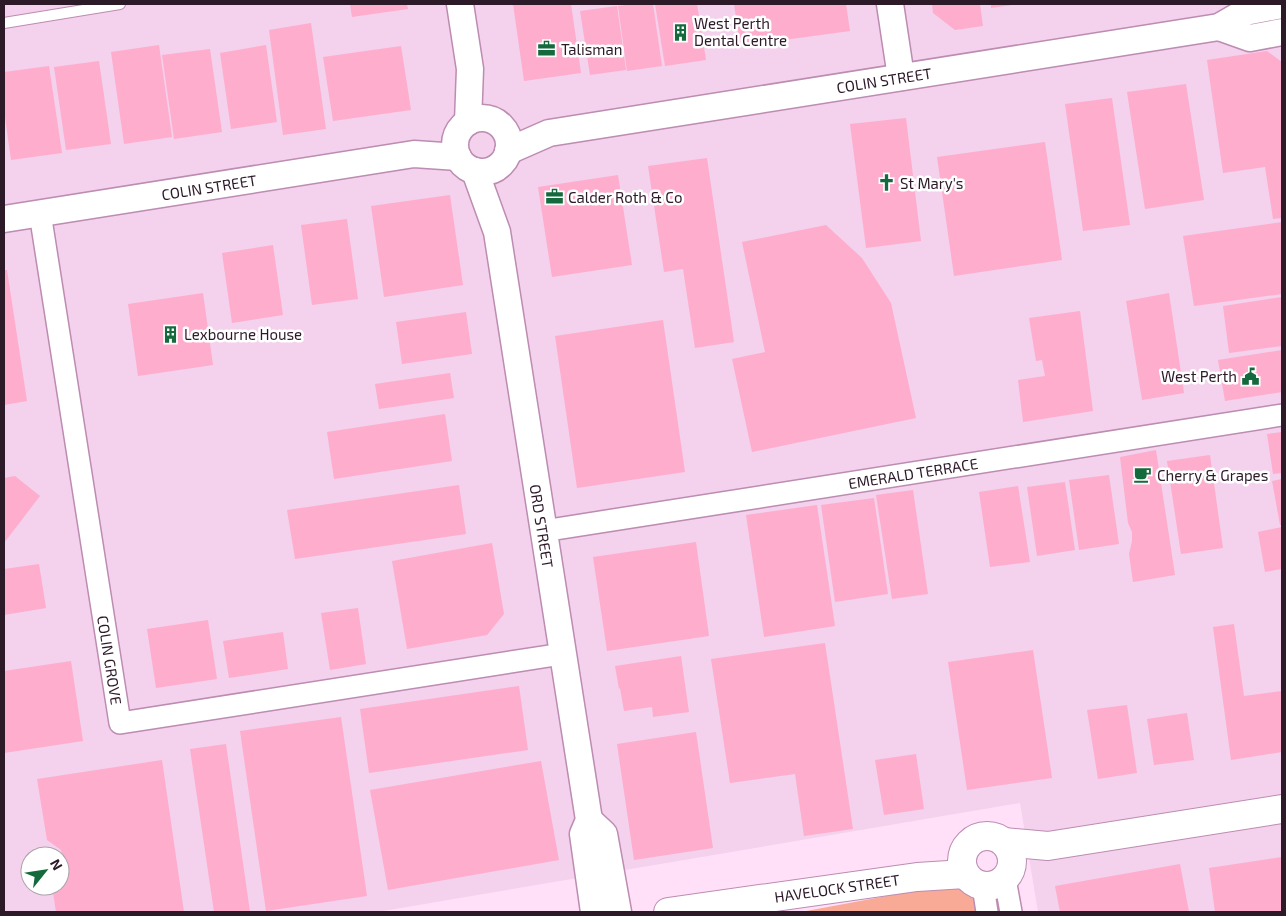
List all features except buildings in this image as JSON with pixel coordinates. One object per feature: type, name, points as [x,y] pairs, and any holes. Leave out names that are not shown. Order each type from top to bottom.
[{"type":"main road","points":[[989,872],[1048,846],[1282,809]]},
{"type":"main road","name":"HAVELOCK STREET","points":[[668,912],[917,877],[989,872]]},
{"type":"street","points":[[460,4],[470,69],[464,125]]},
{"type":"street","points":[[890,4],[901,77]]},
{"type":"street","name":"COLIN STREET","points":[[506,156],[549,133],[1219,27],[1245,12],[1282,5]]},
{"type":"street","name":"COLIN STREET","points":[[1219,27],[1250,38],[1282,32]]},
{"type":"street","points":[[470,69],[497,123],[506,133],[508,142],[506,156],[498,166],[483,172],[466,164],[456,150],[455,142],[457,135],[464,125],[476,119],[485,118],[497,123]]},
{"type":"street","name":"COLIN STREET","points":[[497,123],[549,133]]},
{"type":"street","name":"COLIN STREET","points":[[414,154],[464,125]]},
{"type":"street","name":"COLIN STREET","points":[[4,219],[414,154],[466,164]]},
{"type":"street","name":"ORD STREET","points":[[506,156],[497,232],[589,820],[583,834],[594,912]]},
{"type":"street","name":"ORD STREET","points":[[466,164],[497,232]]},
{"type":"street","name":"COLIN GROVE","points":[[40,213],[120,722],[562,654]]},
{"type":"street","name":"EMERALD TERRACE","points":[[543,530],[1282,415]]},
{"type":"street","points":[[589,820],[604,834],[618,912]]},
{"type":"street","points":[[989,872],[1011,912]]},
{"type":"lane","points":[[4,23],[120,4]]},
{"type":"shaded area","points":[[4,4],[1282,4],[1282,912],[1038,912],[1020,803],[377,912],[4,912]]},
{"type":"shaded area","points":[[1010,873],[1017,912],[801,912]]},
{"type":"place","name":"West Perth Dental Centre","points":[[680,32]]},
{"type":"place","name":"Talisman","points":[[547,49]]},
{"type":"place","name":"St Mary's","points":[[886,183]]},
{"type":"place","name":"Calder Roth & Co","points":[[554,197]]},
{"type":"place","name":"Lexbourne House","points":[[170,334]]},
{"type":"place","name":"West Perth","points":[[1251,376]]},
{"type":"place","name":"Cherry & Grapes","points":[[1143,475]]}]
